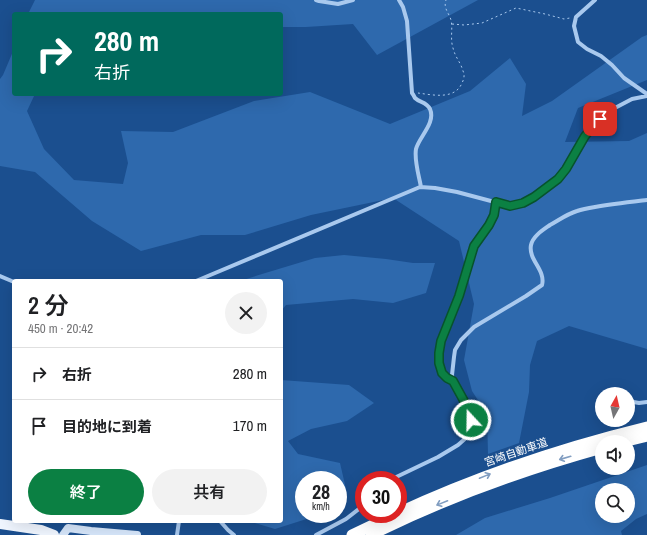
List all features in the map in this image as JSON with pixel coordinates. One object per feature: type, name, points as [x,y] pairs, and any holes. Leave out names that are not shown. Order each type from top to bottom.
[{"type":"highway","name":"宮崎自動車道","points":[[407,509],[428,499],[549,454],[647,427]]},
{"type":"highway","points":[[635,439],[647,436]]},
{"type":"highway","name":"宮崎自動車道","points":[[371,535],[432,507],[498,480],[552,462],[595,450]]},
{"type":"highway","name":"宮崎自動車道","points":[[352,535],[378,523]]},
{"type":"main road","points":[[0,524],[41,530],[54,535]]},
{"type":"street","points":[[316,0],[319,2],[338,4],[353,0]]},
{"type":"street","points":[[399,0],[403,7],[407,21],[412,93],[416,99],[423,102],[431,111],[429,126],[416,149],[416,163],[421,187]]},
{"type":"street","points":[[596,0],[576,17],[574,26],[578,42],[587,49],[601,56],[624,78],[647,95]]},
{"type":"street","points":[[201,279],[421,187],[457,192],[510,206],[523,203],[534,197],[558,179],[566,169],[585,136],[600,119],[613,109],[632,99],[647,95]]},
{"type":"street","points":[[407,472],[458,445],[467,437],[470,427],[470,416],[453,381],[452,374],[455,350],[461,340],[474,327],[542,285],[542,276],[533,259],[531,250],[532,242],[536,236],[559,219],[578,211],[608,205],[647,200]]},
{"type":"street","points":[[453,381],[442,373],[439,363],[441,341],[459,296],[474,246],[489,225],[494,215],[496,202]]},
{"type":"street","points":[[0,276],[12,281]]},
{"type":"street","points":[[635,402],[647,402]]},
{"type":"street","points":[[316,535],[346,519],[355,512]]},
{"type":"street","points":[[177,535],[179,523]]},
{"type":"street","points":[[222,523],[234,535]]},
{"type":"street","points":[[378,523],[384,535]]},
{"type":"street","points":[[67,528],[91,532],[137,535]]},
{"type":"path","points":[[412,93],[442,95],[454,93],[460,88],[464,79],[463,71],[454,54],[452,46],[451,20],[445,7],[446,0]]},
{"type":"path","points":[[451,24],[464,25],[482,23],[516,8],[564,19],[576,17]]},
{"type":"shaded area","points":[[35,0],[478,0],[377,55],[353,24],[283,27],[283,12],[29,12]]},
{"type":"shaded area","points":[[647,35],[647,80],[578,108],[565,142],[629,141],[647,133],[647,349],[569,326],[537,341],[530,365],[529,392],[519,443],[488,454],[487,414],[472,391],[464,360],[474,304],[459,241],[393,198],[311,215],[245,235],[201,235],[141,251],[92,221],[35,172],[0,166],[0,79],[12,54],[12,96],[34,96],[27,111],[44,149],[74,180],[123,184],[128,163],[121,131],[173,132],[254,101],[310,92],[390,124],[470,91],[510,58],[526,84],[522,116],[552,101],[642,37]]},
{"type":"shaded area","points":[[344,255],[413,263],[435,263],[426,293],[393,303],[353,299],[286,305],[283,309],[283,279],[247,279],[315,258]]},
{"type":"shaded area","points":[[283,380],[349,385],[374,403],[347,421],[311,429],[288,441],[298,454],[340,463],[342,471],[295,471],[295,523],[275,529],[255,523],[283,523]]},
{"type":"shaded area","points":[[647,465],[647,514],[635,520],[635,483],[595,483],[595,523],[631,523],[621,531],[622,535],[456,535],[485,518],[618,475],[635,475],[635,469]]},
{"type":"route","points":[[471,420],[464,401],[453,381],[442,373],[439,363],[441,341],[459,296],[471,253],[494,215],[496,202],[510,206],[523,203],[534,197],[558,179],[566,169],[585,136],[600,119]]}]
